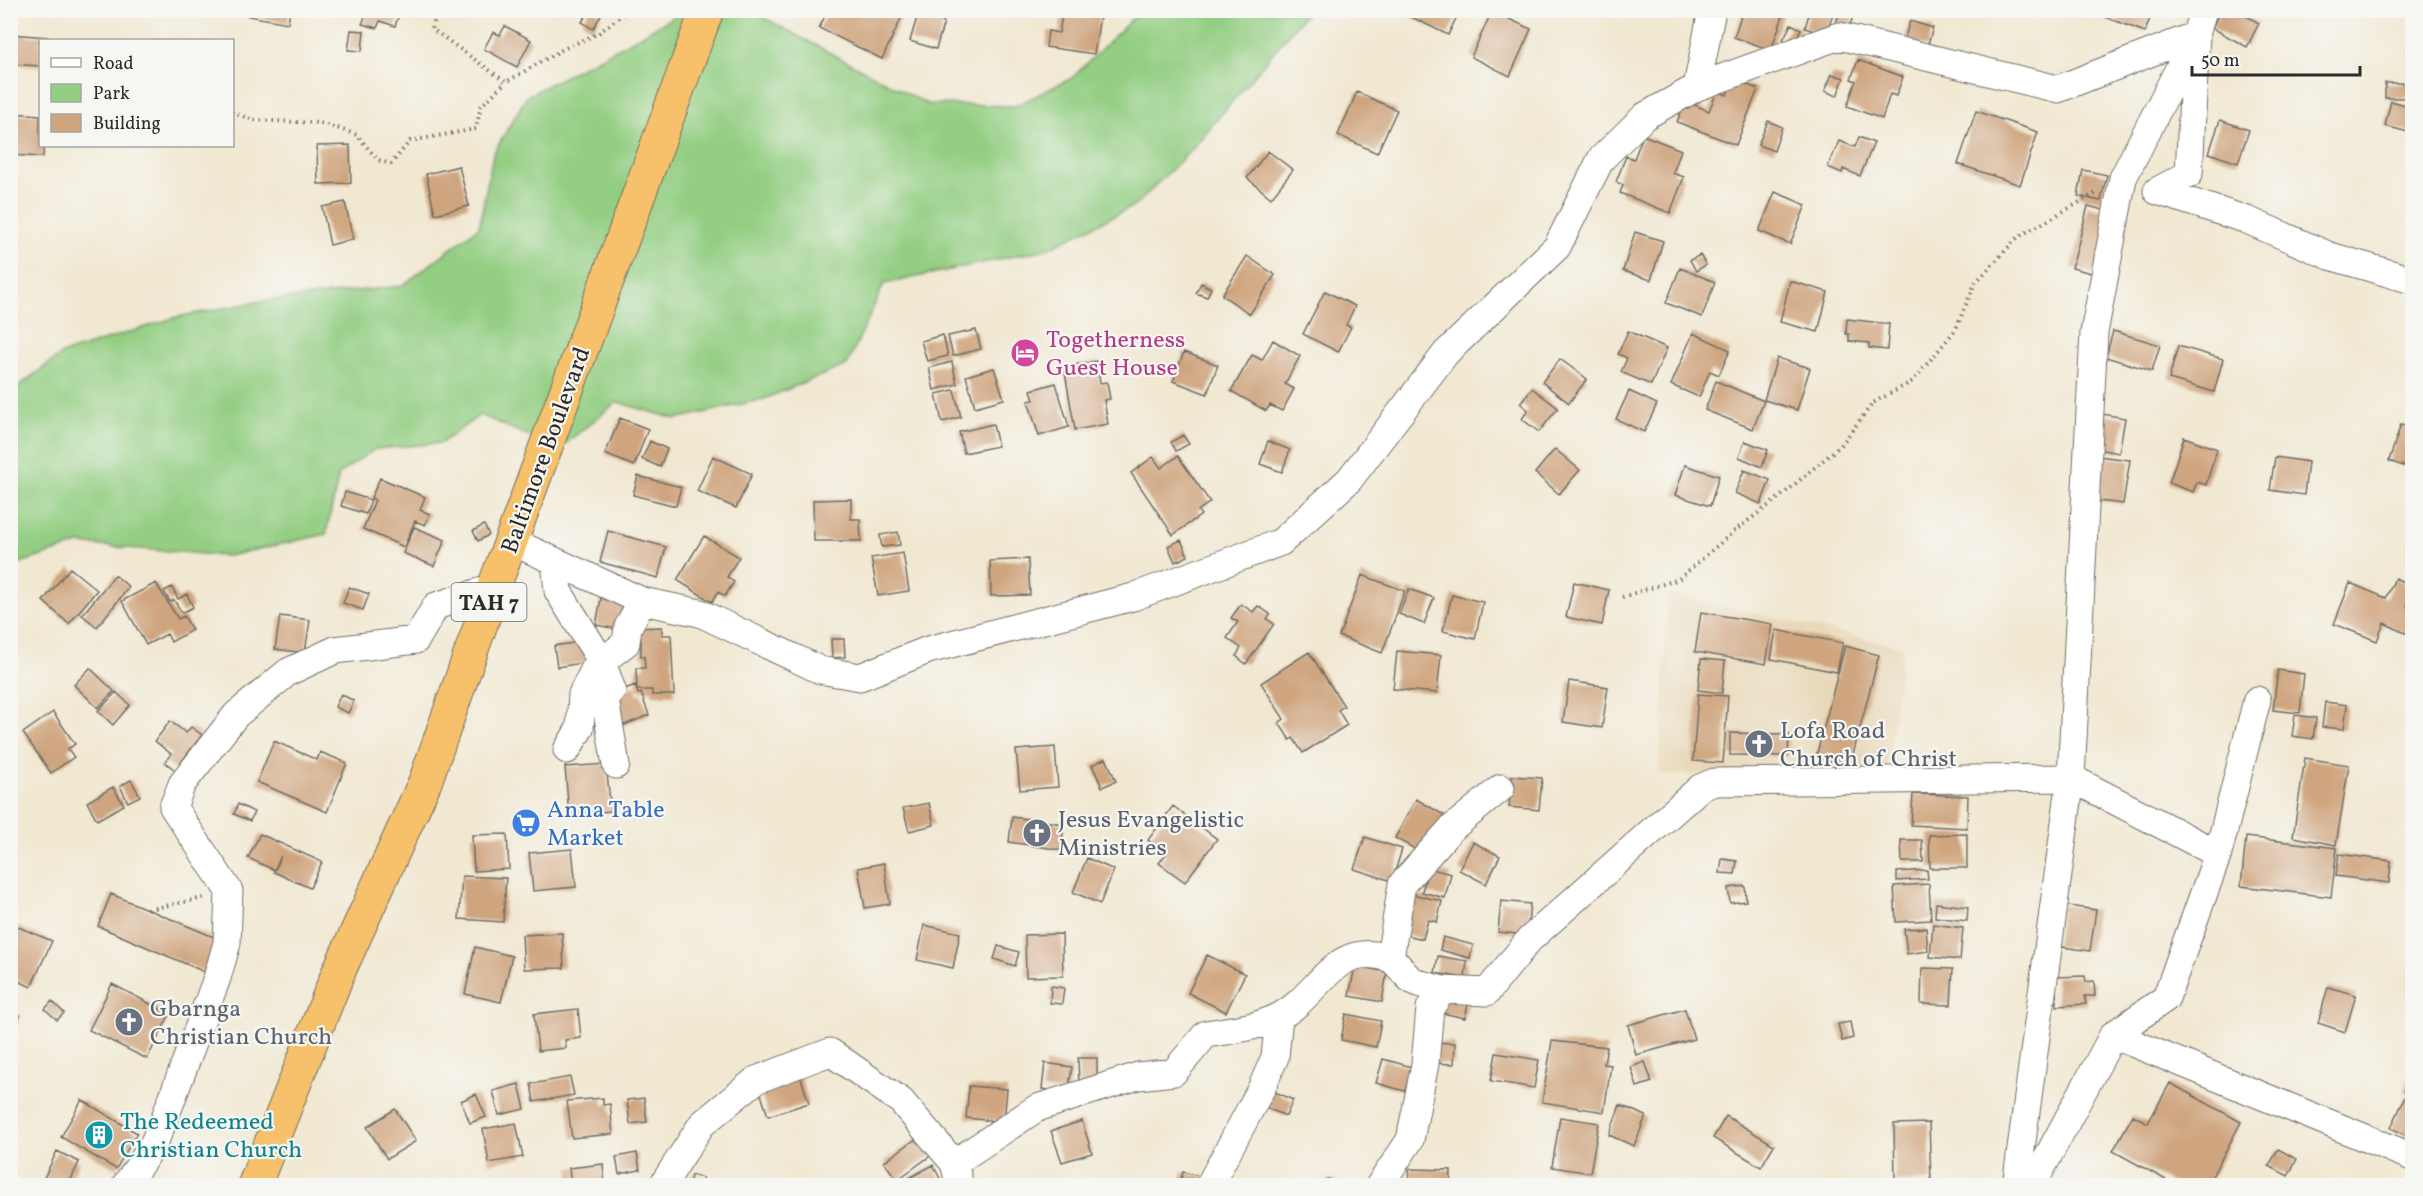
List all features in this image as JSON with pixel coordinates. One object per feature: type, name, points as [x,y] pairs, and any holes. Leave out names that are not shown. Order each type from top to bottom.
[{"type":"highway","name":"Baltimore Boulevard","points":[[254,1185],[339,971],[425,782],[494,587],[707,10]]},
{"type":"street","points":[[1697,87],[1712,10]]},
{"type":"street","points":[[511,542],[642,601],[700,613],[820,670],[860,677],[928,650],[1133,597],[1281,542],[1349,480],[1446,353],[1557,247],[1601,159],[1645,116],[1697,87],[1839,36],[2058,89],[2199,23]]},
{"type":"street","points":[[2016,1185],[2071,778],[2094,333],[2123,178],[2199,23]]},
{"type":"street","points":[[2199,23],[2189,174],[2157,191],[2247,220],[2330,256],[2412,280]]},
{"type":"street","points":[[555,562],[558,591],[602,662],[612,690],[605,699],[616,765]]},
{"type":"street","points":[[125,1185],[152,1147],[164,1120],[217,978],[227,943],[229,891],[173,807],[182,784],[236,715],[288,672],[336,650],[416,640],[436,606],[494,587]]},
{"type":"street","points":[[567,750],[580,728],[582,694],[597,666],[626,643],[628,627],[642,601]]},
{"type":"street","points":[[2032,1185],[2113,1035],[2166,998],[2218,854],[2257,700]]},
{"type":"street","points":[[662,1185],[702,1124],[756,1080],[830,1052],[901,1101],[957,1174],[1037,1108],[1137,1076],[1174,1072],[1206,1034],[1260,1025],[1279,1017],[1296,1006],[1342,960],[1356,954],[1390,958],[1411,979],[1443,990],[1487,992],[1529,940],[1701,788],[1714,782],[2071,778],[2218,854]]},
{"type":"street","points":[[1390,958],[1402,884],[1451,829],[1501,788]]},
{"type":"street","points":[[1379,1185],[1410,1140],[1425,1064],[1430,1008],[1443,990]]},
{"type":"street","points":[[1209,1185],[1261,1089],[1275,1057],[1279,1017]]},
{"type":"street","points":[[2113,1035],[2412,1157]]},
{"type":"path","points":[[438,10],[432,29],[506,82]]},
{"type":"path","points":[[234,113],[253,120],[319,123],[337,128],[357,135],[378,160],[391,164],[410,141],[476,129],[482,106],[506,82],[563,49],[597,34],[629,10]]},
{"type":"path","points":[[1622,597],[1679,579],[1732,532],[1780,497],[1840,445],[1873,403],[1913,381],[1956,329],[1975,283],[2018,237],[2123,178]]},
{"type":"shaded area","points":[[1668,594],[1903,647],[1886,776],[1659,774]]},
{"type":"green space","points":[[684,11],[751,11],[927,104],[1015,106],[1072,78],[1140,11],[1308,11],[1193,148],[1136,205],[1047,249],[884,284],[847,365],[764,399],[676,419],[617,402],[559,449],[480,415],[441,443],[375,449],[339,474],[326,534],[228,556],[79,544],[11,566],[11,392],[62,354],[177,317],[257,302],[402,286],[479,227],[493,154],[527,96]]},
{"type":"building","points":[[249,10],[290,10],[288,23],[248,16]]},
{"type":"building","points":[[401,10],[395,26],[380,21],[377,28],[362,24],[366,14],[355,11]]},
{"type":"building","points":[[589,10],[595,10],[601,15],[593,29],[582,22]]},
{"type":"building","points":[[828,10],[905,10],[882,59],[819,28]]},
{"type":"building","points":[[1063,10],[1101,10],[1094,54],[1046,47],[1048,31],[1059,33]]},
{"type":"building","points":[[1409,10],[1460,10],[1448,35],[1407,15]]},
{"type":"building","points":[[1743,10],[1778,10],[1784,13],[1771,50],[1734,37]]},
{"type":"building","points":[[1810,10],[1823,10],[1833,14],[1826,35],[1805,28]]},
{"type":"building","points":[[1841,10],[1855,12],[1849,27],[1836,22]]},
{"type":"building","points":[[2087,10],[2153,10],[2145,32]]},
{"type":"building","points":[[2221,10],[2236,10],[2259,23],[2247,47],[2212,28]]},
{"type":"building","points":[[1492,11],[1531,29],[1510,76],[1471,57]]},
{"type":"building","points":[[918,14],[944,22],[936,49],[910,41]]},
{"type":"building","points":[[1910,21],[1933,28],[1927,47],[1904,40]]},
{"type":"building","points":[[1791,24],[1801,29],[1793,45],[1783,40]]},
{"type":"building","points":[[505,26],[531,40],[517,67],[484,49],[493,32],[500,35]]},
{"type":"building","points":[[351,30],[364,31],[362,51],[348,50]]},
{"type":"building","points":[[10,34],[48,37],[47,39],[39,39],[39,66],[10,64]]},
{"type":"building","points":[[1858,60],[1903,77],[1896,96],[1890,94],[1882,119],[1847,106],[1856,81],[1851,79]]},
{"type":"building","points":[[1832,74],[1844,78],[1837,96],[1825,91]]},
{"type":"building","points":[[1733,79],[1758,89],[1736,145],[1677,122],[1685,101],[1709,111],[1717,91],[1727,95]]},
{"type":"building","points":[[2385,83],[2412,83],[2412,98],[2385,98]]},
{"type":"building","points":[[1357,92],[1397,110],[1377,153],[1338,135]]},
{"type":"building","points":[[2391,101],[2412,107],[2412,133],[2385,126]]},
{"type":"building","points":[[1976,111],[2038,132],[2020,185],[1958,164]]},
{"type":"building","points":[[12,113],[39,115],[39,147],[44,147],[43,157],[10,155]]},
{"type":"building","points":[[2220,120],[2249,130],[2238,163],[2209,153]]},
{"type":"building","points":[[1768,121],[1782,127],[1774,151],[1758,145]]},
{"type":"building","points":[[1643,135],[1681,150],[1673,173],[1684,177],[1670,213],[1620,193],[1623,185],[1616,182],[1626,156],[1634,159]]},
{"type":"building","points":[[1859,137],[1874,143],[1860,176],[1843,169],[1842,173],[1828,167],[1839,141],[1855,147]]},
{"type":"building","points":[[350,145],[351,183],[318,184],[317,146]]},
{"type":"building","points":[[1268,151],[1293,170],[1271,198],[1247,178]]},
{"type":"building","points":[[459,166],[469,206],[435,214],[426,174]]},
{"type":"building","points":[[2083,170],[2107,175],[2101,201],[2078,196]]},
{"type":"building","points":[[1775,192],[1806,205],[1790,244],[1759,231]]},
{"type":"building","points":[[345,202],[353,239],[330,245],[322,207]]},
{"type":"building","points":[[2088,206],[2115,213],[2099,275],[2072,268]]},
{"type":"building","points":[[1635,232],[1663,241],[1651,280],[1623,271]]},
{"type":"building","points":[[1700,255],[1706,265],[1696,271],[1690,260]]},
{"type":"building","points":[[1247,256],[1275,275],[1250,314],[1222,295]]},
{"type":"building","points":[[1680,268],[1715,282],[1702,317],[1666,303]]},
{"type":"building","points":[[1790,281],[1828,292],[1818,332],[1780,322]]},
{"type":"building","points":[[1201,283],[1211,288],[1207,297],[1196,293]]},
{"type":"building","points":[[1325,291],[1355,306],[1346,325],[1351,327],[1338,352],[1303,334]]},
{"type":"building","points":[[1847,319],[1889,324],[1887,350],[1869,348],[1869,343],[1849,341],[1849,334],[1846,334]]},
{"type":"building","points":[[976,330],[981,349],[953,356],[948,336]]},
{"type":"building","points":[[1628,331],[1667,348],[1651,385],[1621,372],[1627,358],[1618,354]]},
{"type":"building","points":[[2113,331],[2160,345],[2152,371],[2106,357]]},
{"type":"building","points":[[1693,333],[1730,350],[1719,375],[1710,371],[1699,397],[1671,385]]},
{"type":"building","points":[[943,335],[948,356],[927,361],[921,341]]},
{"type":"building","points":[[1273,340],[1300,356],[1285,384],[1294,389],[1282,411],[1270,405],[1266,411],[1231,391],[1252,355],[1262,360]]},
{"type":"building","points":[[2178,346],[2223,359],[2214,392],[2169,379]]},
{"type":"building","points":[[1184,352],[1218,365],[1207,394],[1173,381]]},
{"type":"building","points":[[1777,358],[1810,368],[1797,410],[1764,400]]},
{"type":"building","points":[[1560,359],[1587,379],[1569,403],[1542,382]]},
{"type":"building","points":[[1097,361],[1100,383],[1107,382],[1110,399],[1104,400],[1108,424],[1075,430],[1064,367]]},
{"type":"building","points":[[952,362],[957,384],[934,390],[929,368]]},
{"type":"building","points":[[994,368],[1004,399],[975,407],[966,376]]},
{"type":"building","points":[[1716,381],[1764,401],[1753,429],[1705,410]]},
{"type":"building","points":[[1056,383],[1069,427],[1039,436],[1028,401],[1034,400],[1031,390]]},
{"type":"building","points":[[1532,388],[1558,408],[1539,432],[1522,419],[1528,410],[1520,403]]},
{"type":"building","points":[[954,390],[961,417],[942,422],[936,394]]},
{"type":"building","points":[[1629,391],[1657,404],[1644,432],[1616,419]]},
{"type":"building","points":[[2091,412],[2125,418],[2119,453],[2085,447]]},
{"type":"building","points":[[620,418],[648,429],[634,466],[605,454]]},
{"type":"building","points":[[993,424],[998,446],[964,453],[959,432]]},
{"type":"building","points":[[2401,424],[2412,428],[2412,469],[2389,461]]},
{"type":"building","points":[[1183,435],[1189,444],[1176,451],[1171,442]]},
{"type":"building","points":[[2184,437],[2217,449],[2206,485],[2197,482],[2193,492],[2169,483]]},
{"type":"building","points":[[650,441],[667,449],[660,467],[642,459]]},
{"type":"building","points":[[1268,441],[1290,450],[1282,472],[1260,464]]},
{"type":"building","points":[[1745,441],[1768,450],[1762,467],[1739,457]]},
{"type":"building","points":[[1555,449],[1580,470],[1559,494],[1535,473]]},
{"type":"building","points":[[2090,455],[2130,460],[2123,504],[2084,499]]},
{"type":"building","points":[[713,456],[752,474],[736,508],[697,491]]},
{"type":"building","points":[[1178,456],[1210,502],[1198,511],[1201,515],[1173,535],[1131,473],[1153,457],[1161,468]]},
{"type":"building","points":[[2275,457],[2308,462],[2304,495],[2270,490]]},
{"type":"building","points":[[1685,465],[1719,476],[1710,506],[1675,495]]},
{"type":"building","points":[[1744,470],[1770,480],[1761,504],[1735,493]]},
{"type":"building","points":[[638,476],[681,487],[676,506],[633,495]]},
{"type":"building","points":[[380,478],[425,497],[420,510],[430,514],[425,525],[415,521],[404,547],[363,529],[375,500],[371,498]]},
{"type":"building","points":[[345,492],[371,500],[366,514],[341,506]]},
{"type":"building","points":[[851,499],[851,519],[860,519],[861,541],[814,541],[813,500]]},
{"type":"building","points":[[484,525],[489,535],[478,541],[473,531]]},
{"type":"building","points":[[414,527],[445,540],[434,566],[403,553]]},
{"type":"building","points":[[608,531],[666,547],[658,578],[600,562]]},
{"type":"building","points":[[898,532],[900,545],[882,547],[880,535]]},
{"type":"building","points":[[704,536],[739,557],[727,577],[734,582],[725,596],[718,592],[712,602],[677,580]]},
{"type":"building","points":[[1181,540],[1188,556],[1175,562],[1168,546]]},
{"type":"building","points":[[903,553],[909,591],[878,596],[871,558]]},
{"type":"building","points":[[1028,559],[1030,595],[991,596],[990,561]]},
{"type":"building","points":[[70,568],[97,590],[69,624],[43,601]]},
{"type":"building","points":[[115,575],[129,587],[97,627],[82,615]]},
{"type":"building","points":[[1362,575],[1405,591],[1382,653],[1339,636]]},
{"type":"building","points":[[2395,578],[2412,586],[2407,606],[2412,608],[2412,636],[2384,623],[2377,641],[2334,624],[2350,583],[2386,598]]},
{"type":"building","points":[[1574,582],[1609,590],[1602,625],[1566,617]]},
{"type":"building","points":[[156,583],[178,619],[184,616],[192,630],[171,642],[167,634],[146,645],[122,601]]},
{"type":"building","points":[[172,587],[178,599],[187,594],[193,607],[182,613],[174,600],[170,602],[164,591]]},
{"type":"building","points":[[349,587],[369,594],[363,610],[343,603]]},
{"type":"building","points":[[1409,589],[1434,598],[1424,624],[1399,614]]},
{"type":"building","points":[[1452,595],[1483,602],[1475,639],[1443,631]]},
{"type":"building","points":[[601,598],[629,601],[621,630],[596,625]]},
{"type":"building","points":[[1241,604],[1253,612],[1258,606],[1270,614],[1267,619],[1274,624],[1246,664],[1236,656],[1241,648],[1227,638],[1238,622],[1231,618]]},
{"type":"building","points":[[1701,612],[1773,624],[1766,664],[1695,652]]},
{"type":"building","points":[[280,616],[310,620],[305,653],[275,649]]},
{"type":"building","points":[[662,627],[662,635],[671,635],[674,695],[652,695],[652,690],[637,690],[636,668],[645,668],[644,656],[641,656],[641,640],[635,643],[636,628]]},
{"type":"building","points":[[1776,630],[1843,643],[1837,672],[1771,659]]},
{"type":"building","points":[[831,639],[844,639],[845,657],[832,658]]},
{"type":"building","points":[[586,641],[589,662],[557,667],[554,646]]},
{"type":"building","points":[[1845,646],[1879,655],[1850,766],[1816,757]]},
{"type":"building","points":[[1397,651],[1441,655],[1437,693],[1393,689]]},
{"type":"building","points":[[1309,652],[1344,706],[1338,710],[1347,725],[1303,753],[1293,738],[1290,740],[1279,723],[1284,719],[1261,683]]},
{"type":"building","points":[[1701,659],[1725,661],[1722,693],[1698,690]]},
{"type":"building","points":[[90,668],[114,691],[98,708],[74,685]]},
{"type":"building","points":[[2278,670],[2304,674],[2300,713],[2273,710]]},
{"type":"building","points":[[1569,681],[1608,687],[1602,728],[1563,722]]},
{"type":"building","points":[[635,685],[638,694],[641,693],[649,715],[622,726],[610,695]]},
{"type":"building","points":[[116,692],[130,705],[113,725],[98,711]]},
{"type":"building","points":[[341,694],[354,701],[348,713],[335,707]]},
{"type":"building","points":[[1698,694],[1728,696],[1723,763],[1693,761]]},
{"type":"building","points":[[2325,702],[2347,705],[2344,729],[2322,727]]},
{"type":"building","points":[[53,712],[75,744],[68,749],[74,757],[51,773],[23,733]]},
{"type":"building","points":[[2295,715],[2316,718],[2313,739],[2292,736]]},
{"type":"building","points":[[170,721],[186,733],[191,727],[202,735],[175,770],[165,762],[171,754],[155,741]]},
{"type":"building","name":"Lofa Road Church of Christ","points":[[1730,733],[1789,734],[1788,756],[1730,755]]},
{"type":"building","points":[[274,741],[317,760],[320,752],[347,763],[327,812],[257,782]]},
{"type":"building","points":[[1055,747],[1058,787],[1020,790],[1016,750]]},
{"type":"building","points":[[1106,758],[1116,781],[1102,787],[1092,765]]},
{"type":"building","points":[[2305,758],[2349,765],[2336,845],[2293,837]]},
{"type":"building","points":[[606,764],[611,811],[569,815],[565,767]]},
{"type":"building","points":[[1512,776],[1542,778],[1539,810],[1509,807]]},
{"type":"building","points":[[131,780],[140,796],[128,802],[120,786]]},
{"type":"building","points":[[113,787],[124,805],[97,820],[87,802]]},
{"type":"building","points":[[1913,794],[1968,796],[1967,828],[1911,825]]},
{"type":"building","points":[[1416,799],[1444,815],[1422,853],[1395,838]]},
{"type":"building","points":[[929,803],[934,825],[909,831],[903,808]]},
{"type":"building","points":[[238,804],[254,812],[250,821],[234,814]]},
{"type":"building","points":[[1173,806],[1217,839],[1185,882],[1159,863],[1166,854],[1148,840]]},
{"type":"building","name":"Jesus Evangelistic Ministries","points":[[1012,817],[1064,824],[1061,850],[1009,842]]},
{"type":"building","points":[[260,834],[322,862],[310,888],[274,872],[281,856],[274,870],[248,858]]},
{"type":"building","points":[[507,834],[509,869],[474,871],[472,835]]},
{"type":"building","points":[[1967,834],[1967,868],[1930,868],[1929,835]]},
{"type":"building","points":[[1365,837],[1402,849],[1392,881],[1354,869]]},
{"type":"building","points":[[2246,837],[2337,848],[2331,897],[2241,886]]},
{"type":"building","points":[[1901,840],[1922,840],[1923,862],[1902,862]]},
{"type":"building","points":[[1473,842],[1500,856],[1486,884],[1459,870]]},
{"type":"building","points":[[572,849],[576,887],[533,891],[529,853]]},
{"type":"building","points":[[2339,854],[2391,861],[2389,883],[2336,876]]},
{"type":"building","points":[[1087,858],[1114,870],[1100,904],[1073,892]]},
{"type":"building","points":[[1722,859],[1737,861],[1735,874],[1720,873]]},
{"type":"building","points":[[884,863],[890,904],[865,908],[858,868]]},
{"type":"building","points":[[1428,868],[1451,874],[1445,898],[1422,892]]},
{"type":"building","points":[[1927,870],[1928,879],[1897,881],[1897,872]]},
{"type":"building","points":[[462,876],[506,878],[503,922],[459,919]]},
{"type":"building","points":[[1929,884],[1931,920],[1896,922],[1894,886]]},
{"type":"building","points":[[1745,886],[1746,901],[1730,903],[1728,888]]},
{"type":"building","points":[[1407,893],[1442,901],[1437,922],[1428,920],[1423,939],[1398,933]]},
{"type":"building","points":[[111,894],[221,940],[207,973],[98,926]]},
{"type":"building","points":[[1501,901],[1530,904],[1527,935],[1498,932]]},
{"type":"building","points":[[1936,903],[1968,907],[1967,921],[1935,917]]},
{"type":"building","points":[[2062,905],[2096,910],[2090,951],[2056,946]]},
{"type":"building","points":[[1933,924],[1963,928],[1960,960],[1930,957]]},
{"type":"building","points":[[924,925],[960,933],[953,968],[917,960]]},
{"type":"building","points":[[16,926],[52,941],[31,987],[10,977],[10,938]]},
{"type":"building","points":[[1926,928],[1928,951],[1907,954],[1904,929]]},
{"type":"building","points":[[562,933],[564,968],[524,969],[522,935]]},
{"type":"building","points":[[1062,934],[1063,976],[1026,977],[1025,935]]},
{"type":"building","points":[[1443,937],[1473,945],[1470,958],[1440,950]]},
{"type":"building","points":[[998,946],[1019,952],[1015,966],[994,959]]},
{"type":"building","points":[[475,947],[512,956],[501,1002],[465,994]]},
{"type":"building","points":[[1207,955],[1245,974],[1226,1012],[1188,993]]},
{"type":"building","points":[[1438,956],[1467,961],[1465,978],[1435,973]]},
{"type":"building","points":[[1355,966],[1387,972],[1382,1002],[1349,996]]},
{"type":"building","points":[[1922,968],[1953,969],[1951,1005],[1921,1004]]},
{"type":"building","points":[[2085,976],[2086,982],[2094,981],[2095,996],[2085,996],[2086,1004],[2057,1006],[2055,977]]},
{"type":"building","name":"Gbarnga Christian Church","points":[[112,984],[170,1014],[147,1059],[89,1030]]},
{"type":"building","points":[[1051,986],[1064,988],[1062,1004],[1050,1003]]},
{"type":"building","points":[[2328,987],[2356,995],[2345,1032],[2318,1023]]},
{"type":"building","points":[[1445,999],[1468,1004],[1465,1018],[1442,1013]]},
{"type":"building","points":[[52,1001],[64,1013],[57,1020],[45,1009]]},
{"type":"building","points":[[578,1009],[581,1038],[565,1040],[566,1048],[538,1051],[534,1014]]},
{"type":"building","points":[[1685,1009],[1694,1039],[1636,1055],[1628,1025]]},
{"type":"building","points":[[10,1012],[20,1015],[11,1043],[10,1043]]},
{"type":"building","points":[[1346,1014],[1381,1021],[1376,1047],[1341,1040]]},
{"type":"building","points":[[1850,1022],[1853,1038],[1842,1041],[1838,1024]]},
{"type":"building","points":[[1552,1041],[1607,1047],[1604,1064],[1611,1065],[1604,1112],[1542,1102]]},
{"type":"building","points":[[1427,1042],[1455,1043],[1454,1064],[1426,1063]]},
{"type":"building","points":[[1496,1053],[1539,1060],[1534,1088],[1491,1081]]},
{"type":"building","points":[[1078,1058],[1097,1058],[1097,1086],[1079,1086]]},
{"type":"building","points":[[1383,1059],[1412,1067],[1405,1091],[1376,1083]]},
{"type":"building","points":[[1645,1062],[1652,1082],[1637,1087],[1631,1067]]},
{"type":"building","points":[[1045,1063],[1072,1067],[1068,1093],[1042,1089]]},
{"type":"building","points":[[800,1075],[809,1103],[768,1116],[759,1088]]},
{"type":"building","points":[[570,1077],[574,1095],[534,1102],[531,1084]]},
{"type":"building","points":[[2410,1077],[2412,1078],[2412,1095],[2404,1091]]},
{"type":"building","points":[[2170,1083],[2241,1122],[2207,1186],[2177,1186],[2113,1151],[2133,1115],[2148,1123]]},
{"type":"building","points":[[519,1084],[525,1109],[499,1115],[493,1091]]},
{"type":"building","points":[[969,1086],[1007,1089],[1004,1122],[966,1118]]},
{"type":"building","points":[[1266,1088],[1293,1100],[1286,1116],[1259,1105]]},
{"type":"building","points":[[476,1094],[486,1117],[470,1123],[461,1101]]},
{"type":"building","points":[[2406,1095],[2412,1098],[2412,1138],[2391,1128]]},
{"type":"building","points":[[603,1098],[603,1105],[610,1104],[613,1134],[572,1138],[567,1101]]},
{"type":"building","points":[[644,1098],[647,1122],[630,1124],[627,1100]]},
{"type":"building","name":"The Redeemed Christian Church","points":[[82,1100],[137,1133],[116,1169],[61,1137]]},
{"type":"building","points":[[1620,1105],[1646,1116],[1634,1146],[1609,1135]]},
{"type":"building","points":[[395,1109],[416,1141],[387,1159],[367,1127]]},
{"type":"building","points":[[1726,1116],[1774,1145],[1761,1167],[1713,1138]]},
{"type":"building","points":[[1560,1117],[1599,1123],[1590,1173],[1552,1167]]},
{"type":"building","points":[[1082,1121],[1092,1153],[1062,1162],[1051,1131]]},
{"type":"building","points":[[516,1123],[523,1157],[489,1163],[483,1129]]},
{"type":"building","points":[[1929,1123],[1931,1181],[1895,1182],[1894,1124]]},
{"type":"building","points":[[924,1133],[937,1151],[897,1180],[884,1162]]},
{"type":"building","points":[[2278,1149],[2297,1159],[2288,1176],[2269,1166]]},
{"type":"building","points":[[57,1151],[79,1162],[68,1186],[59,1186],[44,1178]]},
{"type":"building","points":[[637,1153],[640,1170],[619,1174],[616,1157]]},
{"type":"building","points":[[603,1164],[605,1186],[571,1186],[569,1168]]},
{"type":"building","points":[[933,1165],[944,1186],[914,1186],[909,1178]]},
{"type":"building","points":[[1409,1169],[1451,1170],[1450,1186],[1409,1186]]},
{"type":"building","points":[[1183,1172],[1204,1177],[1202,1186],[1179,1186]]},
{"type":"building","points":[[691,1175],[703,1178],[702,1186],[689,1186]]},
{"type":"building","points":[[1327,1179],[1349,1185],[1349,1186],[1325,1186]]},
{"type":"place","name":"Togetherness Guest House","points":[[1025,353]]},
{"type":"place","name":"Lofa Road Church of Christ","points":[[1759,744]]},
{"type":"place","name":"Anna Table Market","points":[[526,823]]},
{"type":"place","name":"Jesus Evangelistic Ministries","points":[[1037,833]]},
{"type":"place","name":"Gbarnga Christian Church","points":[[129,1022]]},
{"type":"place","name":"The Redeemed Christian Church","points":[[99,1135]]}]
